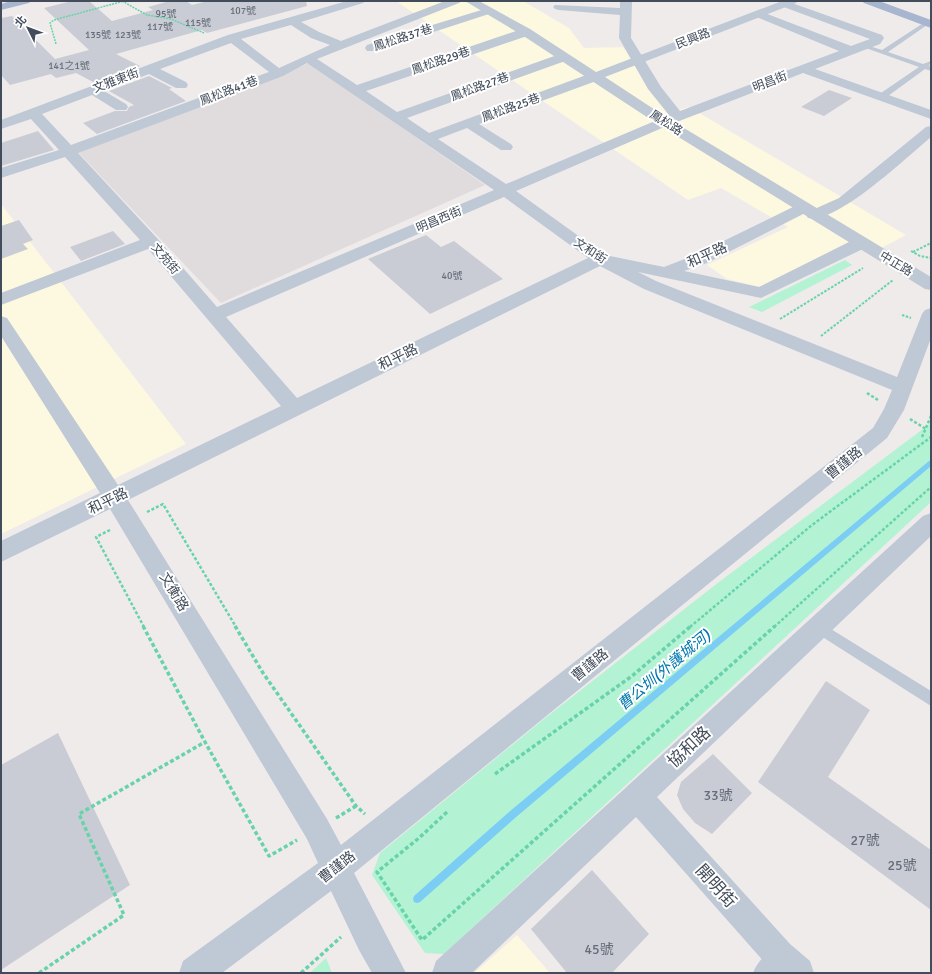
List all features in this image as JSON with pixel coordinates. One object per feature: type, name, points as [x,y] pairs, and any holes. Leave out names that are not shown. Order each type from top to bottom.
[{"type":"main road","points":[[1,7],[25,1]]},
{"type":"main road","points":[[868,1],[929,23]]},
{"type":"street","name":"文雅東街","points":[[1,125],[219,42],[359,1]]},
{"type":"street","name":"鳳松路41巷","points":[[1,173],[69,151],[278,73],[343,51],[455,1]]},
{"type":"street","name":"鳳松路","points":[[471,1],[526,32],[594,77],[671,120],[808,211],[861,243]]},
{"type":"street","points":[[789,2],[878,38],[880,47]]},
{"type":"street","name":"民興路","points":[[594,77],[789,2]]},
{"type":"street","points":[[559,7],[626,7],[625,38],[639,60],[671,120]]},
{"type":"street","name":"鳳松路37巷","points":[[359,52],[488,11]]},
{"type":"street","points":[[758,14],[857,49]]},
{"type":"street","points":[[296,24],[343,51]]},
{"type":"street","name":"鳳松路29巷","points":[[356,90],[526,32]]},
{"type":"street","points":[[232,38],[278,73]]},
{"type":"street","name":"明昌街","points":[[671,120],[857,49],[880,47]]},
{"type":"street","name":"鳳松路27巷","points":[[396,117],[564,57]]},
{"type":"street","name":"文和街","points":[[313,61],[428,138],[600,259],[650,285],[902,387]]},
{"type":"street","points":[[150,68],[181,85]]},
{"type":"street","points":[[804,69],[931,115]]},
{"type":"street","name":"鳳松路25巷","points":[[428,138],[594,77]]},
{"type":"street","points":[[93,90],[120,107]]},
{"type":"street","name":"文苑街","points":[[33,113],[151,242],[213,316],[294,408]]},
{"type":"street","name":"明昌西街","points":[[213,316],[506,192],[671,120]]},
{"type":"street","points":[[469,123],[506,147]]},
{"type":"street","name":"和平路","points":[[665,272],[701,259],[808,211],[845,201],[931,130]]},
{"type":"street","points":[[1,299],[151,242]]},
{"type":"street","points":[[600,259],[762,293],[861,243]]},
{"type":"street","name":"中正路","points":[[861,243],[931,285]]},
{"type":"street","name":"和平路","points":[[1,552],[600,259]]},
{"type":"street","points":[[650,285],[665,272]]},
{"type":"street","name":"曹謹路","points":[[195,973],[336,868],[880,434],[894,410],[931,314]]},
{"type":"street","name":"文衡路","points":[[1,322],[115,497],[317,829],[361,919],[390,973]]},
{"type":"street","name":"協和路","points":[[448,973],[931,522]]},
{"type":"street","name":"開明街","points":[[637,797],[780,967]]},
{"type":"lane","points":[[880,47],[929,23]]},
{"type":"lane","points":[[880,47],[928,67]]},
{"type":"lane","points":[[881,97],[928,67],[931,62]]},
{"type":"lane","points":[[818,627],[931,698]]},
{"type":"path","points":[[56,44],[50,28],[50,23],[54,20],[123,1],[146,15],[171,19],[195,28],[219,42]]},
{"type":"path","points":[[913,252],[931,243]]},
{"type":"path","points":[[906,248],[931,258]]},
{"type":"path","points":[[777,321],[863,268]]},
{"type":"path","points":[[818,338],[888,283]]},
{"type":"path","points":[[922,437],[931,416]]},
{"type":"path","points":[[492,776],[632,676],[812,525],[931,437]]},
{"type":"path","points":[[452,808],[420,838],[377,872],[422,940],[931,487]]},
{"type":"path","points":[[163,504],[263,673],[356,806]]},
{"type":"path","points":[[96,537],[205,742],[269,856]]},
{"type":"path","points":[[39,973],[124,915],[79,814],[205,742]]},
{"type":"path","points":[[301,973],[361,919]]},
{"type":"shaded area","points":[[396,1],[523,1],[569,28],[584,48],[623,47],[668,113],[689,107],[906,235],[870,254],[849,242],[761,287],[727,279],[707,265],[788,227],[721,188],[688,200]]},
{"type":"shaded area","points":[[309,63],[485,185],[221,303],[75,149],[275,77]]},
{"type":"shaded area","points":[[1,204],[186,444],[1,534]]},
{"type":"shaded area","points":[[517,935],[550,973],[474,973]]},
{"type":"green space","points":[[845,260],[852,265],[762,312],[749,307]]},
{"type":"green space","points":[[931,423],[931,502],[444,954],[425,953],[372,875],[380,853],[544,719],[719,582]]},
{"type":"green space","points":[[326,958],[332,973],[310,973]]},
{"type":"building","points":[[72,1],[89,1],[112,21],[153,10],[148,7],[170,1],[186,1],[192,5],[208,1],[306,1],[307,6],[207,33],[202,30],[116,54],[140,66],[95,83],[76,73],[56,78],[51,74],[10,85],[1,75],[1,18],[12,16],[55,59],[89,50],[44,8]]},
{"type":"building","points":[[149,76],[172,88],[169,89],[186,101],[97,134],[83,123],[115,111],[127,111],[129,107],[134,105],[109,91]]},
{"type":"building","points":[[829,90],[852,98],[824,116],[801,107]]},
{"type":"building","points":[[38,131],[54,150],[1,166],[1,143]]},
{"type":"building","points":[[19,220],[33,240],[23,244],[28,249],[1,259],[1,226]]},
{"type":"building","points":[[113,231],[125,244],[81,261],[70,247]]},
{"type":"building","points":[[426,235],[441,247],[454,241],[503,279],[430,314],[368,259]]},
{"type":"building","points":[[826,681],[870,710],[828,777],[931,850],[931,910],[758,782]]},
{"type":"building","points":[[58,733],[130,885],[1,970],[1,765]]},
{"type":"building","points":[[713,754],[752,793],[712,834],[695,823],[683,809],[677,795],[681,782]]},
{"type":"building","points":[[592,870],[649,934],[612,973],[567,973],[531,929]]},
{"type":"waterway","name":"曹公圳(外護城河)","points":[[417,899],[512,815],[931,463]]}]
